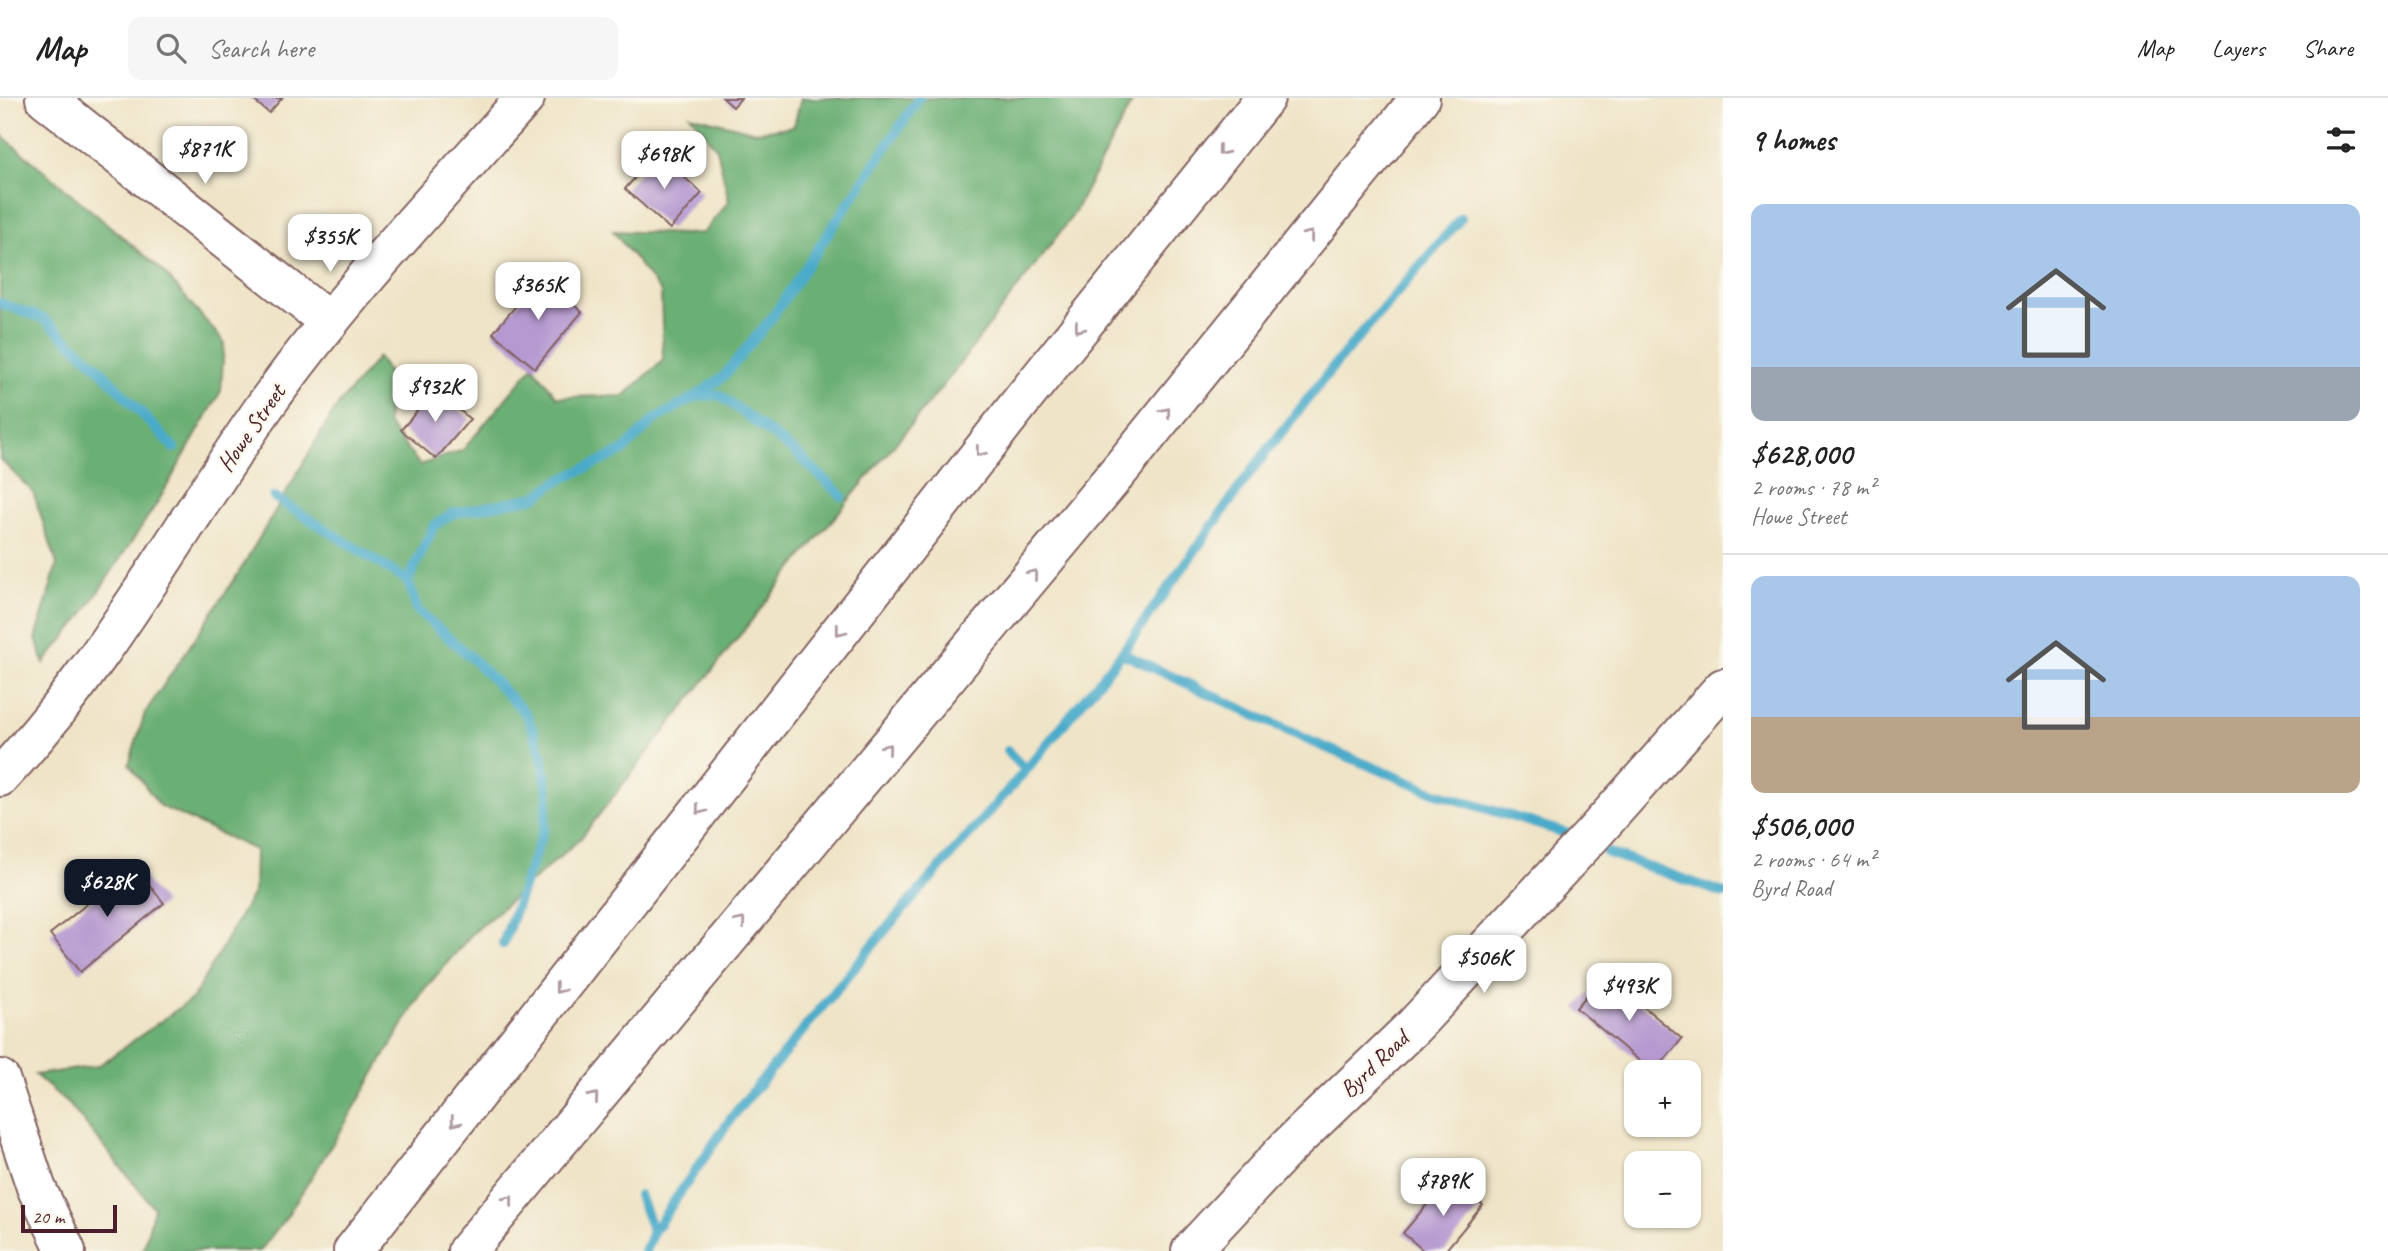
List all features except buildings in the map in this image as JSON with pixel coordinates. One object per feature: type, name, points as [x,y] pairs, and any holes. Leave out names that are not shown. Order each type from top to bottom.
[{"type":"main road","points":[[46,98],[328,321]]},
{"type":"main road","name":"Howe Street","points":[[0,777],[24,751],[93,662],[265,405],[328,321],[525,98]]},
{"type":"main road","points":[[353,1251],[1023,399],[1265,98]]},
{"type":"main road","points":[[467,1251],[1123,466],[1420,98]]},
{"type":"main road","name":"Byrd Road","points":[[1191,1251],[1288,1147],[1414,1026],[1594,833],[1723,688]]},
{"type":"main road","points":[[0,1079],[36,1187],[66,1251]]},
{"type":"green space","points":[[801,98],[1134,98],[1073,215],[946,382],[792,569],[580,839],[471,935],[422,992],[346,1122],[287,1216],[260,1251],[143,1251],[154,1208],[70,1105],[35,1075],[98,1066],[193,998],[254,891],[255,850],[160,806],[129,764],[145,713],[238,574],[335,409],[378,357],[391,377],[387,423],[420,465],[463,450],[533,366],[557,397],[624,396],[663,360],[661,292],[613,231],[703,233],[729,201],[717,149],[690,115],[756,132],[794,126]]},
{"type":"green space","points":[[0,134],[163,271],[224,342],[221,391],[159,500],[81,618],[44,663],[36,639],[57,564],[33,492],[0,459]]},
{"type":"waterway","points":[[696,396],[723,377],[771,319],[919,98]]},
{"type":"waterway","points":[[653,1232],[732,1117],[886,929],[1026,770],[1122,653],[1253,469],[1332,368],[1461,218]]},
{"type":"waterway","points":[[0,303],[44,319],[95,364],[174,448]]},
{"type":"waterway","points":[[408,581],[434,526],[451,514],[535,497],[558,481],[623,451],[654,420],[696,396],[720,395],[796,453],[842,496]]},
{"type":"waterway","points":[[274,497],[408,581],[417,610],[476,662],[527,715],[542,755],[548,794],[544,828],[503,944]]},
{"type":"waterway","points":[[1122,653],[1310,741],[1433,792],[1572,835]]},
{"type":"waterway","points":[[1007,751],[1026,770]]},
{"type":"waterway","points":[[1606,852],[1723,893]]},
{"type":"waterway","points":[[639,1195],[653,1232],[645,1251]]}]
